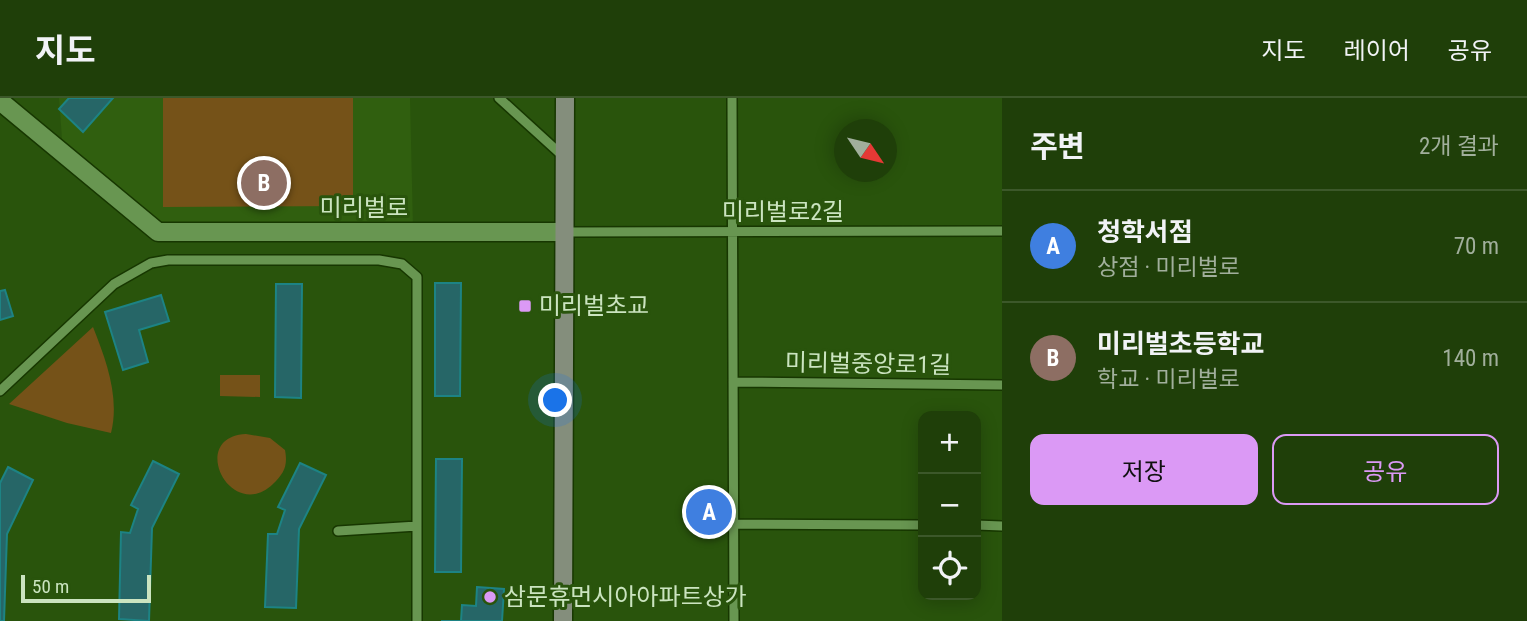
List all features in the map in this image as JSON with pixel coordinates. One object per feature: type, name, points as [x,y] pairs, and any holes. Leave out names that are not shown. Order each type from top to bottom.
[{"type":"street","points":[[563,621],[565,98]]},
{"type":"street","name":"미리벌로","points":[[0,101],[158,232],[565,232]]},
{"type":"lane","points":[[499,98],[565,158]]},
{"type":"lane","points":[[732,98],[734,621]]},
{"type":"lane","name":"미리벌로2길","points":[[565,232],[1002,231]]},
{"type":"lane","points":[[0,391],[114,284],[151,263],[168,260],[379,260],[402,264],[417,277],[417,621]]},
{"type":"lane","name":"미리벌중앙로1길","points":[[733,382],[1002,385]]},
{"type":"lane","points":[[735,524],[918,525]]},
{"type":"lane","points":[[981,525],[1002,526]]},
{"type":"lane","points":[[338,531],[417,526]]},
{"type":"shaded area","points":[[59,98],[410,98],[413,228],[179,236],[62,139]]},
{"type":"shaded area","points":[[163,98],[353,98],[353,206],[163,207]]},
{"type":"shaded area","points":[[93,327],[113,392],[111,433],[67,423],[9,404]]},
{"type":"shaded area","points":[[220,375],[260,375],[260,397],[220,396]]},
{"type":"shaded area","points":[[246,434],[270,438],[285,450],[286,461],[282,473],[273,484],[257,493],[243,493],[230,487],[218,462],[219,449],[228,439]]},
{"type":"building","points":[[69,98],[113,98],[83,132],[59,109]]},
{"type":"building","points":[[435,283],[461,283],[460,396],[435,396]]},
{"type":"building","points":[[276,284],[302,284],[301,398],[275,397]]},
{"type":"building","points":[[5,290],[13,316],[0,320],[0,291]]},
{"type":"building","points":[[161,295],[169,321],[139,330],[148,362],[123,370],[105,312]]},
{"type":"building","points":[[436,459],[462,459],[461,572],[435,572]]},
{"type":"building","points":[[153,461],[179,474],[152,528],[149,621],[119,619],[121,532],[130,533],[138,509],[131,505]]},
{"type":"building","points":[[300,463],[326,475],[299,529],[296,608],[265,607],[268,534],[277,534],[285,510],[278,507]]},
{"type":"building","points":[[8,467],[33,480],[7,534],[4,621],[0,621],[0,483]]},
{"type":"building","name":"삼문휴먼시아아파트상가","points":[[477,587],[504,589],[502,621],[461,621],[462,605],[476,606]]},
{"type":"place","name":"미리벌초등학교","points":[[264,183]]},
{"type":"place","name":"미리벌초교","points":[[525,306]]},
{"type":"place","name":"청학서점","points":[[709,512]]},
{"type":"place","name":"삼문휴먼시아아파트상가","points":[[490,597]]}]
